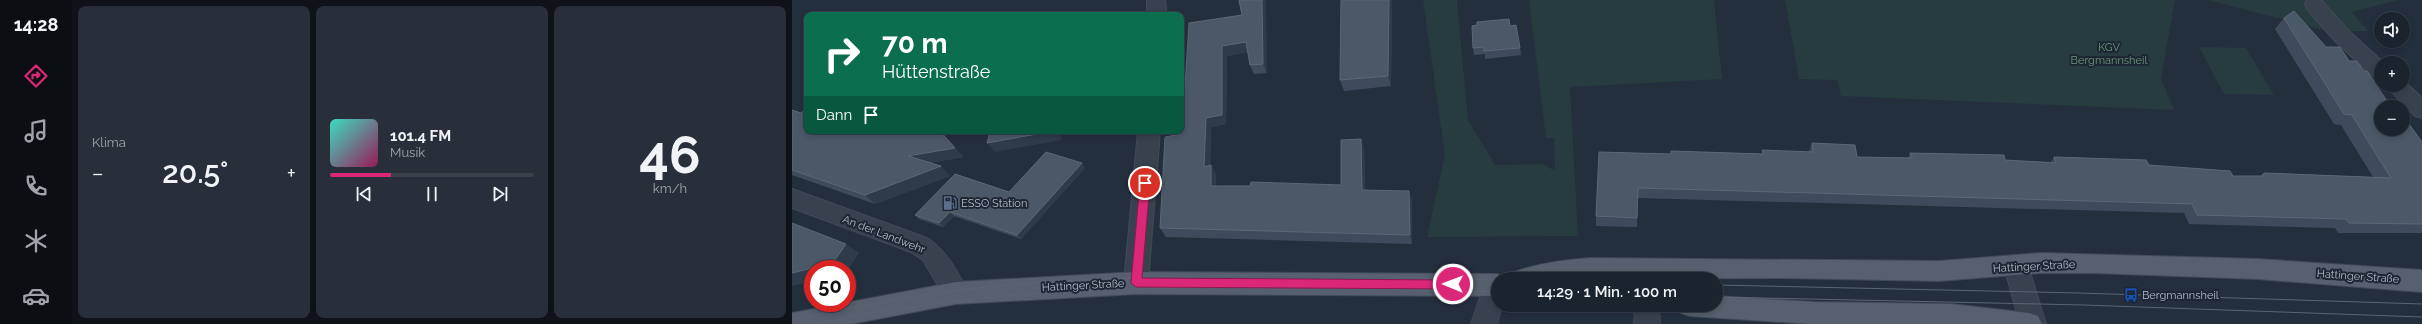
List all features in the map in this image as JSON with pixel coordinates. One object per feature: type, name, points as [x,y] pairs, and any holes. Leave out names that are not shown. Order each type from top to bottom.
[{"type":"main road","name":"Hattinger Straße","points":[[1723,273],[1939,271],[2094,263],[2251,268],[2422,281]]},
{"type":"main road","name":"Hattinger Straße","points":[[1554,272],[1563,270],[1604,272]]},
{"type":"main road","name":"Hattinger Straße","points":[[792,324],[956,293],[1136,283],[1491,285]]},
{"type":"main road","points":[[1723,307],[1814,313],[1951,315],[2029,324]]},
{"type":"street","points":[[1156,0],[1157,12]]},
{"type":"street","points":[[2314,4],[2343,37],[2374,66]]},
{"type":"street","points":[[2403,92],[2422,110]]},
{"type":"street","points":[[1136,283],[1149,134]]},
{"type":"street","name":"An der Landwehr","points":[[792,198],[919,245],[932,253],[956,293]]},
{"type":"street","points":[[2016,266],[2033,324]]},
{"type":"street","points":[[1484,324],[1491,303]]},
{"type":"street","points":[[1647,312],[1648,324]]},
{"type":"green space","points":[[1423,0],[1457,0],[1468,120],[1495,165],[1543,164],[1555,171],[1554,138],[1546,138],[1529,0],[1714,0],[1722,79],[1570,87],[1578,236],[1427,237],[1445,155]]},
{"type":"green space","name":"KGV Bergmannsheil","points":[[1785,0],[2175,0],[2161,79],[2174,110],[1841,96],[1837,80],[1799,79]]},
{"type":"green space","points":[[2208,0],[2398,0],[2352,12],[2368,31],[2328,31]]},
{"type":"green space","points":[[2199,47],[2246,48],[2274,95],[2224,94]]},
{"type":"building","points":[[1239,0],[1262,0],[1263,64],[1250,65],[1246,42],[1222,46],[1222,115],[1206,118],[1204,167],[1211,165],[1211,186],[1250,186],[1251,182],[1341,185],[1341,140],[1361,139],[1362,190],[1409,191],[1410,235],[1160,228],[1165,137],[1184,134],[1184,102],[1189,23],[1242,15]]},
{"type":"building","points":[[1341,0],[1389,0],[1388,76],[1340,80]]},
{"type":"building","points":[[2294,11],[2326,47],[2340,47],[2349,61],[2357,61],[2364,71],[2367,71],[2374,82],[2374,92],[2381,92],[2386,100],[2374,100],[2374,136],[2410,136],[2410,125],[2422,142],[2422,224],[2349,223],[2346,219],[2197,215],[2192,204],[1638,188],[1637,218],[1596,216],[1599,152],[1671,154],[1671,151],[1763,154],[1762,150],[1813,152],[1812,143],[1855,145],[1857,157],[1912,158],[1910,153],[2004,155],[2005,160],[2056,163],[2054,157],[2146,160],[2149,165],[2230,171],[2233,176],[2262,176],[2264,173],[2391,178],[2352,115],[2344,114],[2284,18]]},
{"type":"building","points":[[1509,19],[1510,26],[1516,25],[1520,48],[1484,51],[1484,47],[1473,48],[1472,26],[1477,25],[1477,22]]},
{"type":"building","points":[[792,110],[801,113],[804,110],[804,134],[943,134],[955,148],[908,156],[941,166],[865,195],[792,170]]},
{"type":"building","points":[[989,134],[1037,134],[987,143]]},
{"type":"building","points":[[1046,152],[1082,163],[1017,235],[950,212],[939,223],[915,215],[955,174],[1009,192]]},
{"type":"building","points":[[792,223],[846,244],[835,260],[804,260],[804,270],[792,273]]},
{"type":"tram line","points":[[792,320],[923,295],[967,289],[1100,279],[1166,276],[1299,276],[1491,280]]},
{"type":"tram line","points":[[1723,285],[2079,293],[2422,304]]},
{"type":"tram line","points":[[815,324],[899,309],[984,298],[1069,291],[1241,287],[1491,292]]},
{"type":"tram line","points":[[1723,297],[2084,305],[2422,317]]},
{"type":"place","name":"ESSO Station","points":[[950,203]]},
{"type":"place","name":"Bergmannsheil","points":[[2131,295]]},
{"type":"route","points":[[1145,183],[1136,283],[1453,284]]}]
